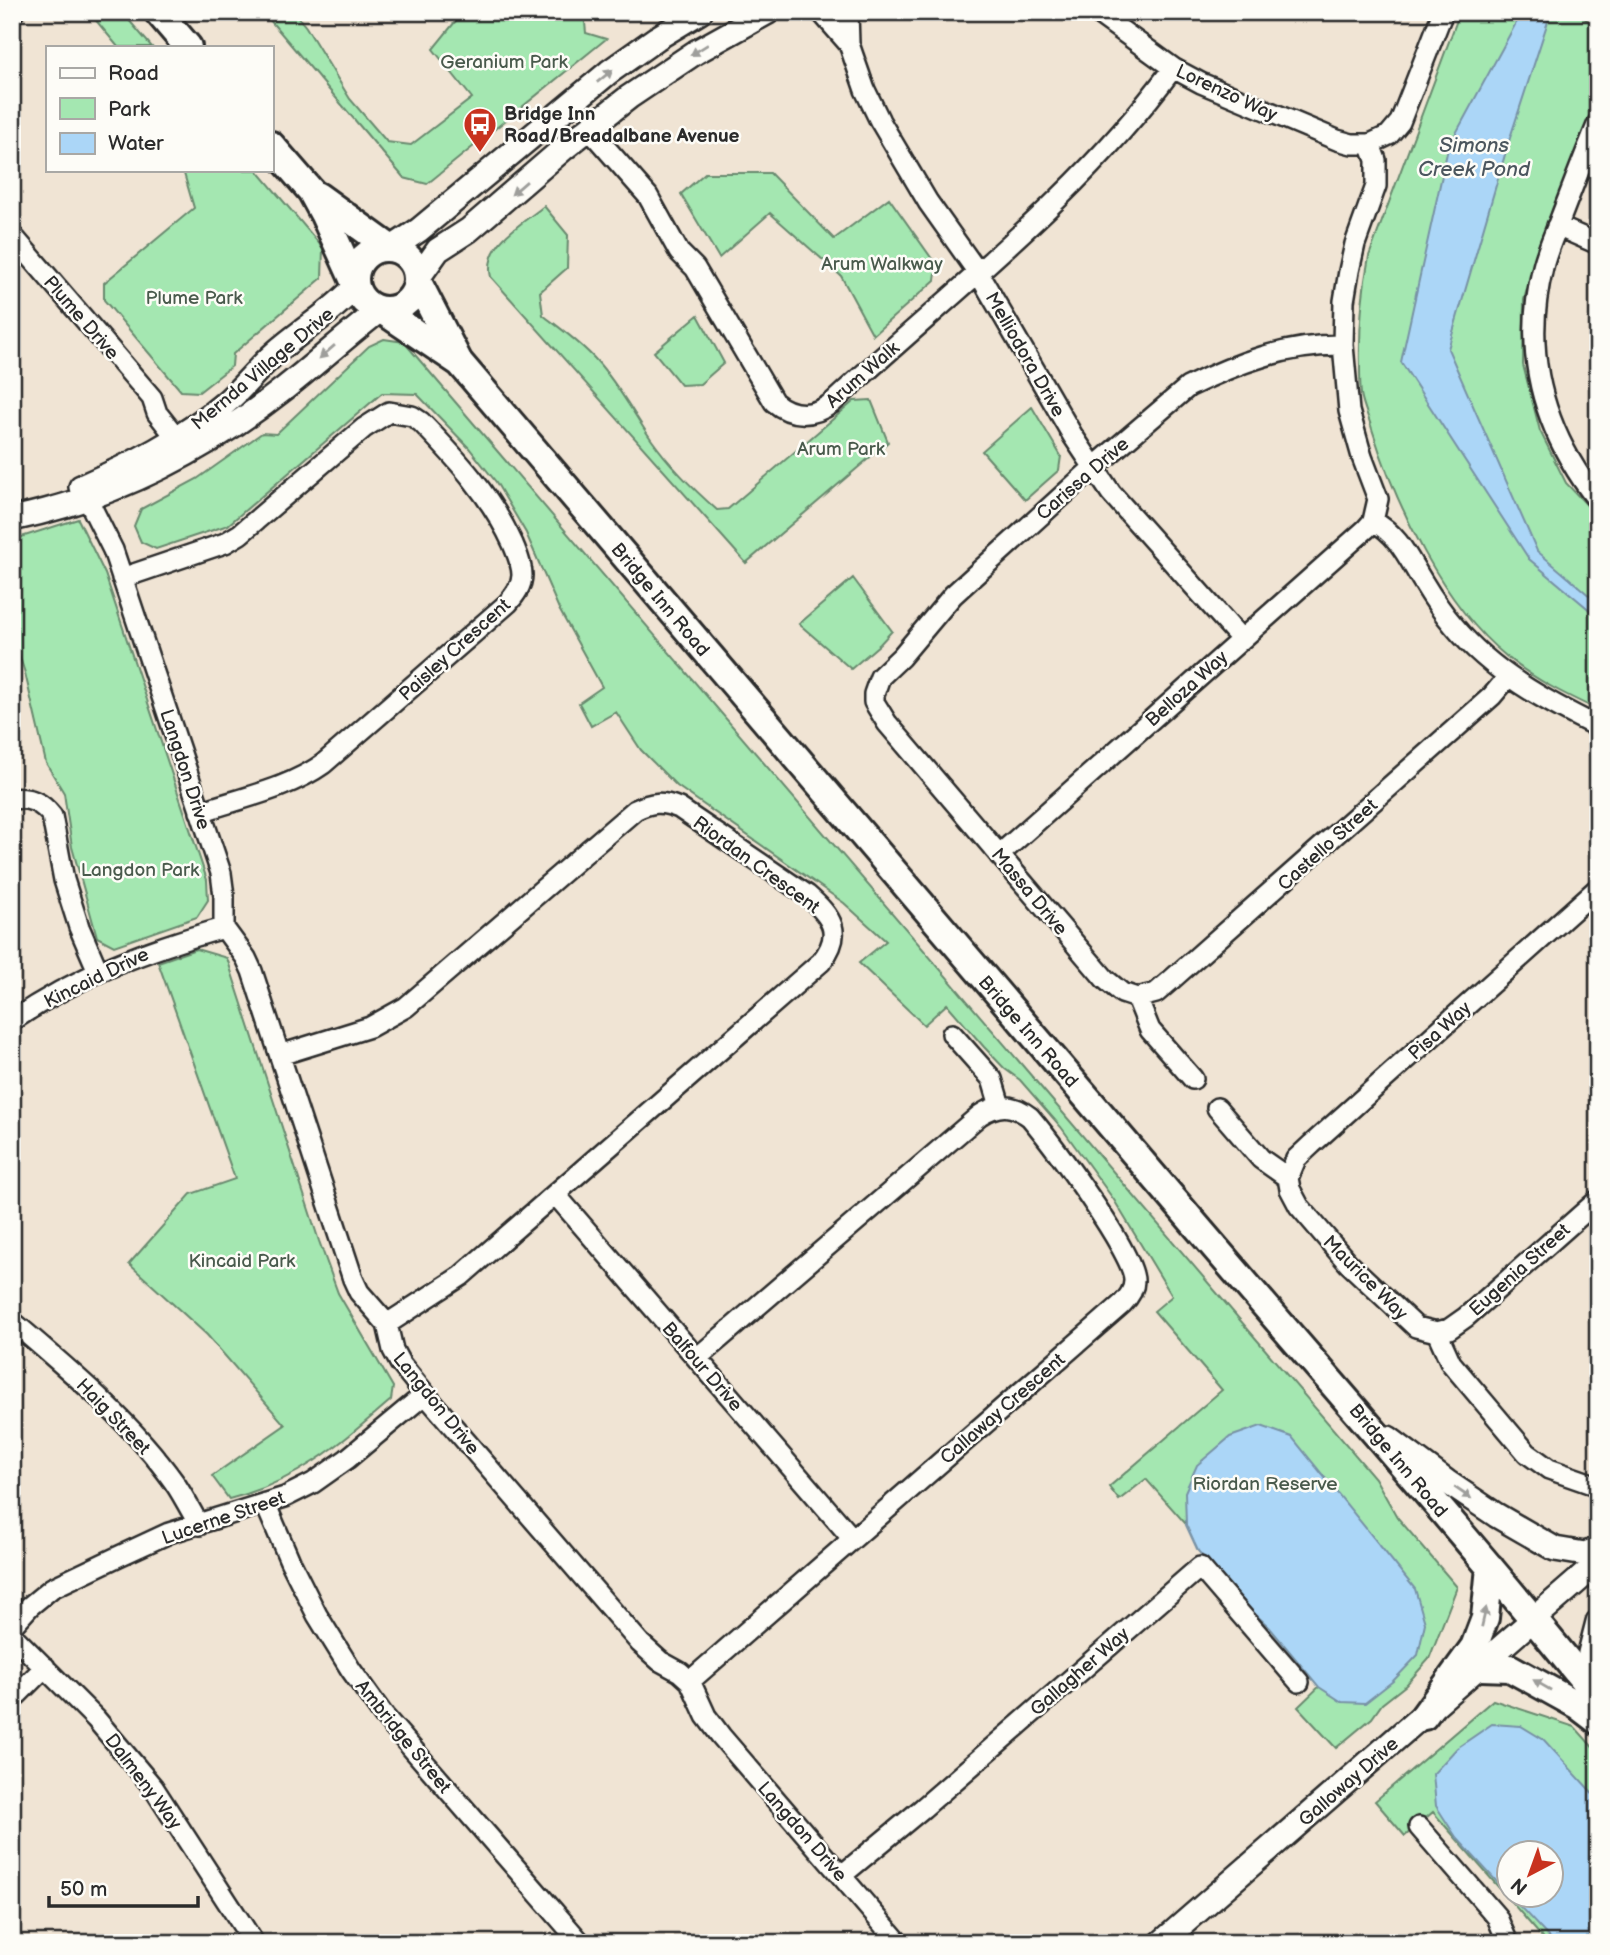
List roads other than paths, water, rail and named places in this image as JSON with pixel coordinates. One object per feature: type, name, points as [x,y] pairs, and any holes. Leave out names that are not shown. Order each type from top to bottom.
[{"type":"main road","points":[[158,12],[187,46]]},
{"type":"main road","points":[[273,147],[311,191],[364,302],[382,311],[402,307],[410,300],[418,280],[410,259],[311,191]]},
{"type":"main road","points":[[355,285],[355,274],[364,258],[371,252],[391,248]]},
{"type":"main road","name":"Bridge Inn Road","points":[[418,280],[460,363]]},
{"type":"main road","name":"Bridge Inn Road","points":[[382,311],[460,363],[1169,1195],[1369,1424],[1535,1619],[1595,1695]]},
{"type":"main road","points":[[1424,1716],[1474,1647],[1486,1618],[1490,1567]]},
{"type":"main road","points":[[1480,1667],[1510,1668],[1577,1705],[1598,1721]]},
{"type":"street","points":[[391,248],[419,230],[609,72],[700,12]]},
{"type":"street","points":[[418,280],[438,250],[469,230],[589,129],[674,66],[768,12]]},
{"type":"street","name":"Melliodora Drive","points":[[821,12],[849,44]]},
{"type":"street","name":"Melliodora Drive","points":[[848,12],[849,44],[865,90],[900,157],[979,274],[1093,468],[1120,503],[1241,639]]},
{"type":"street","name":"Lorenzo Way","points":[[1096,12],[1173,68],[1200,83],[1338,139],[1352,144],[1370,144]]},
{"type":"street","points":[[1443,12],[1400,122],[1389,135],[1370,144],[1376,160],[1376,186],[1355,244],[1344,301],[1343,345],[1349,411],[1378,499],[1373,521],[1385,527],[1402,545],[1422,580],[1455,627],[1508,677],[1545,700],[1598,727]]},
{"type":"street","name":"Arum Walk","points":[[589,129],[649,196],[679,252],[695,268],[774,402],[791,412],[802,414],[823,410],[1020,237],[1117,139],[1173,68]]},
{"type":"street","points":[[1598,123],[1543,265],[1534,326],[1537,370],[1547,412],[1580,479],[1598,502]]},
{"type":"street","points":[[1558,226],[1598,244]]},
{"type":"street","name":"Plume Drive","points":[[12,235],[152,398],[157,413],[186,438]]},
{"type":"street","name":"Mernda Village Drive","points":[[186,438],[228,401],[272,355],[333,310],[355,285]]},
{"type":"street","name":"Mernda Village Drive","points":[[13,519],[93,493],[186,438],[284,389],[351,331],[382,311]]},
{"type":"street","name":"Carissa Drive","points":[[874,694],[880,677],[901,657],[968,580],[1188,387],[1228,367],[1296,347],[1316,344],[1343,345]]},
{"type":"street","name":"Paisley Crescent","points":[[122,578],[225,543],[240,534],[364,428],[389,412],[412,416],[421,422],[469,473],[491,502],[520,559],[523,577],[518,591],[508,603],[323,764],[292,782],[200,812]]},
{"type":"street","name":"Langdon Drive","points":[[93,493],[112,525],[113,550],[221,873],[224,928],[252,971],[352,1279],[368,1304],[387,1324],[393,1350],[425,1394],[640,1643],[660,1661],[690,1681],[712,1725],[899,1943]]},
{"type":"street","name":"Belloza Way","points":[[999,855],[1373,521]]},
{"type":"street","name":"Castello Street","points":[[1137,998],[1156,993],[1170,982],[1482,705],[1508,677]]},
{"type":"street","name":"Massa Drive","points":[[874,694],[878,712],[1114,988],[1137,998]]},
{"type":"street","points":[[12,799],[35,801],[51,816],[64,880],[79,927],[98,971]]},
{"type":"street","name":"Riordan Crescent","points":[[280,1055],[386,1020],[406,1007],[635,810],[649,803],[663,801],[679,808],[822,908],[831,920],[835,934],[830,951],[811,971],[461,1276],[387,1324]]},
{"type":"street","name":"Pisa Way","points":[[1288,1178],[1296,1159],[1311,1143],[1598,888]]},
{"type":"street","name":"Kincaid Drive","points":[[12,1021],[98,971],[158,947],[224,928]]},
{"type":"street","points":[[1137,998],[1150,1030],[1193,1079]]},
{"type":"street","points":[[696,1358],[980,1115],[1000,1106],[992,1079],[952,1034]]},
{"type":"street","name":"Callaway Crescent","points":[[690,1681],[1130,1296],[1135,1280],[1130,1262],[1116,1238],[1030,1117],[1018,1108],[1000,1106]]},
{"type":"street","points":[[1217,1108],[1261,1159],[1288,1178]]},
{"type":"street","name":"Maurice Way","points":[[1288,1178],[1290,1189],[1299,1206],[1348,1262],[1416,1327],[1437,1332]]},
{"type":"street","name":"Balfour Drive","points":[[555,1195],[852,1538]]},
{"type":"street","name":"Eugenia Street","points":[[1437,1332],[1449,1329],[1466,1317],[1598,1200]]},
{"type":"street","name":"Haig Street","points":[[12,1321],[71,1371],[132,1432],[174,1483],[199,1525]]},
{"type":"street","points":[[1437,1332],[1451,1363],[1527,1453],[1549,1469],[1589,1483]]},
{"type":"street","name":"Lucerne Street","points":[[12,1626],[30,1606],[52,1588],[169,1533],[285,1497],[313,1483],[425,1394]]},
{"type":"street","points":[[1369,1424],[1496,1515],[1555,1549],[1585,1554],[1598,1549]]},
{"type":"street","name":"Ambridge Street","points":[[265,1503],[317,1615],[358,1680],[384,1716],[580,1943]]},
{"type":"street","name":"Galloway Drive","points":[[1161,1943],[1598,1563]]},
{"type":"street","name":"Gallagher Way","points":[[842,1875],[1200,1567],[1299,1682]]},
{"type":"street","points":[[1595,1695],[1590,1653],[1598,1622]]},
{"type":"street","name":"Dalmeny Way","points":[[12,1635],[96,1719],[153,1787],[254,1943]]},
{"type":"street","points":[[12,1700],[45,1667]]},
{"type":"street","points":[[1419,1827],[1497,1917],[1508,1943]]},
{"type":"water","name":"Simons Creek Pond","points":[[1522,12],[1551,12],[1509,141],[1448,349],[1537,551],[1598,603],[1598,617],[1529,559],[1401,362],[1448,148]]},
{"type":"water","points":[[1261,1426],[1292,1437],[1415,1589],[1425,1623],[1418,1655],[1393,1681],[1365,1703],[1342,1702],[1319,1687],[1270,1628],[1236,1596],[1198,1551],[1186,1525],[1185,1492],[1197,1465],[1230,1437]]},
{"type":"water","points":[[1492,1724],[1521,1726],[1544,1740],[1598,1799],[1598,1943],[1554,1943],[1523,1910],[1564,1910],[1564,1840],[1494,1840],[1494,1879],[1456,1837],[1436,1806],[1433,1774],[1457,1748]]},
{"type":"place","name":"Bridge Inn Road/Breadalbane Avenue","points":[[480,154]]},
{"type":"park label","name":"Geranium Park","points":[[504,61]]},
{"type":"park label","name":"Arum Walkway","points":[[882,263]]},
{"type":"park label","name":"Plume Park","points":[[194,297]]},
{"type":"park label","name":"Arum Park","points":[[841,448]]},
{"type":"park label","name":"Langdon Park","points":[[140,869]]},
{"type":"park label","name":"Kincaid Park","points":[[242,1260]]},
{"type":"park label","name":"Riordan Reserve","points":[[1265,1483]]}]
